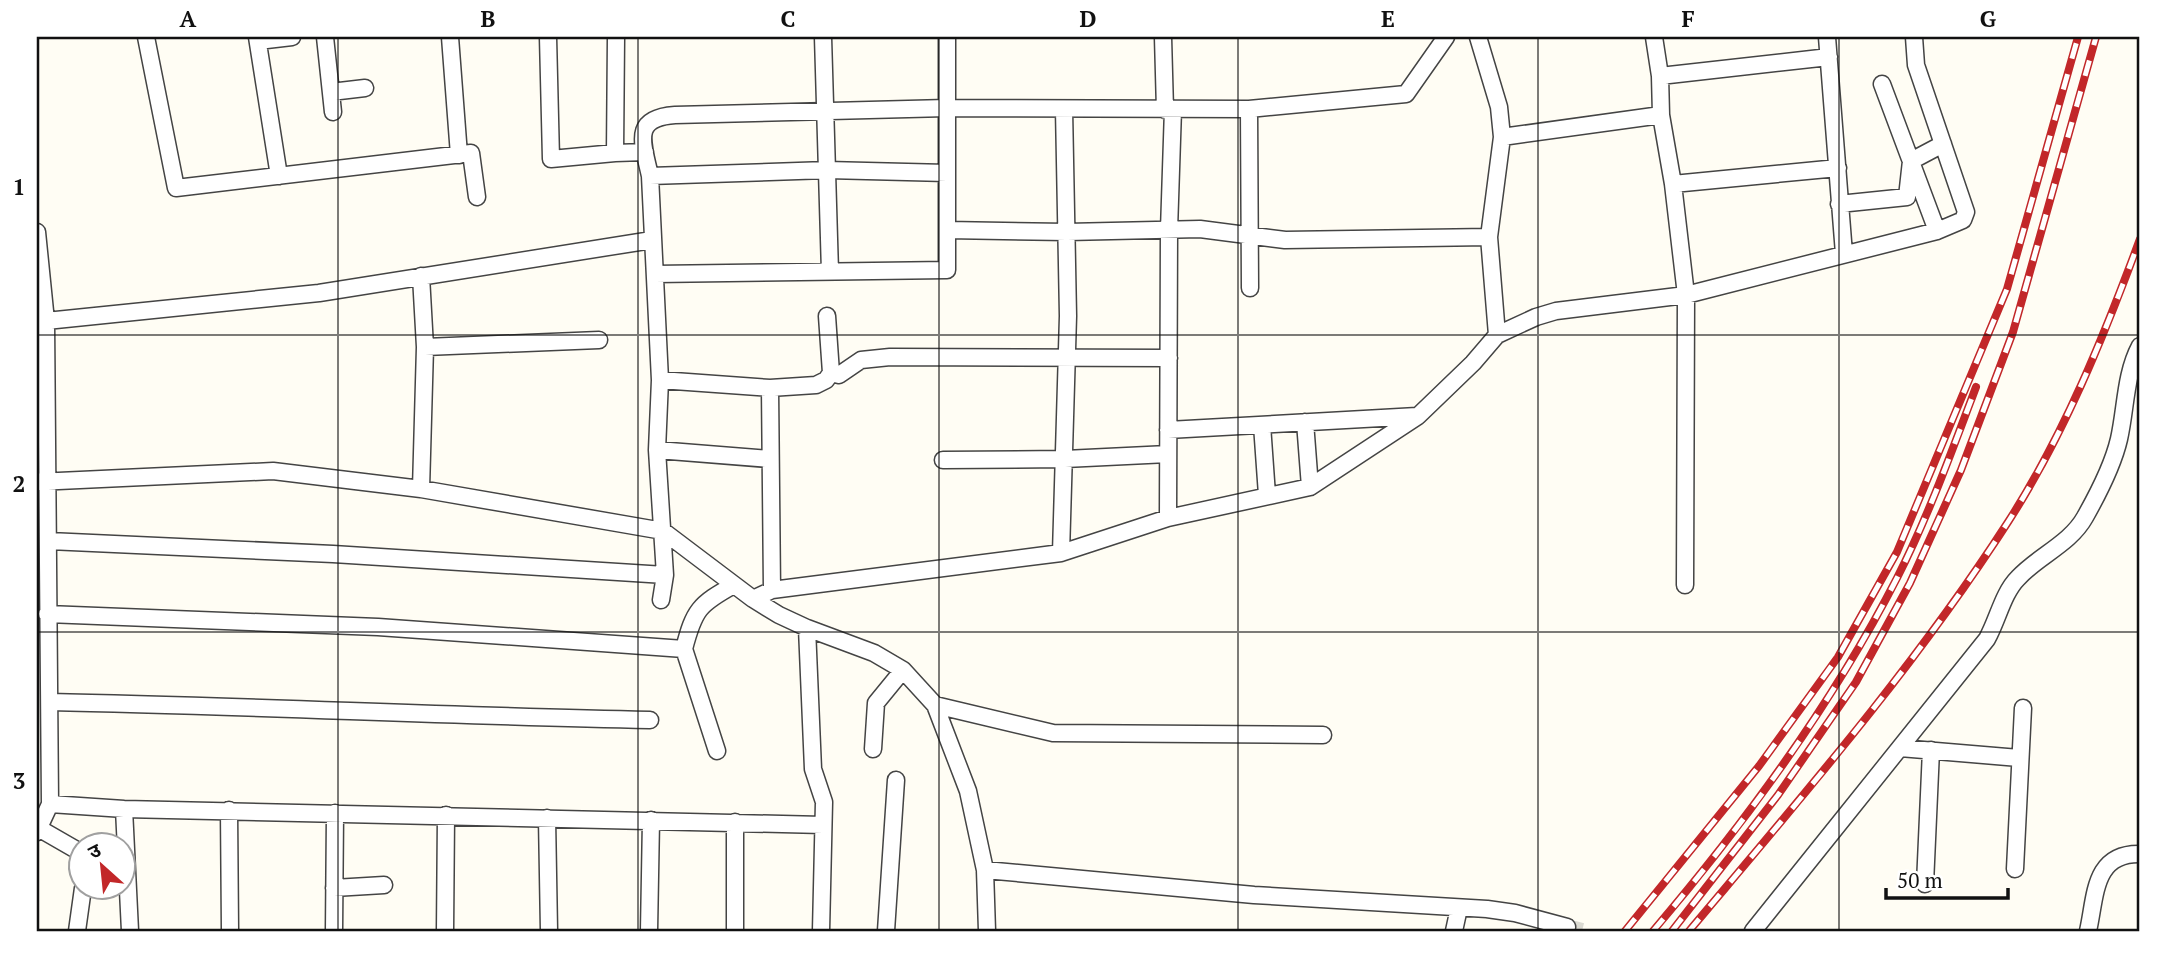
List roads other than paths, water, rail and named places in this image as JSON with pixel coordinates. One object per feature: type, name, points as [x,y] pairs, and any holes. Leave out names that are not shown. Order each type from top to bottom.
[{"type":"street","points":[[146,37],[176,188],[471,153],[477,197]]},
{"type":"street","points":[[279,176],[257,39],[292,37]]},
{"type":"street","points":[[325,37],[332,112]]},
{"type":"street","points":[[450,37],[459,155]]},
{"type":"street","points":[[548,37],[551,159],[645,152]]},
{"type":"street","points":[[615,153],[616,37]]},
{"type":"street","points":[[823,37],[830,272]]},
{"type":"street","points":[[655,274],[947,270],[947,37]]},
{"type":"street","points":[[1163,37],[1169,109],[1168,518]]},
{"type":"street","points":[[661,600],[665,575],[657,450],[660,380],[650,176],[643,130],[649,121],[658,116],[947,108],[1249,109],[1406,94],[1446,37]]},
{"type":"street","points":[[1478,37],[1499,107],[1503,137],[1489,237],[1497,335]]},
{"type":"street","points":[[1654,37],[1660,76],[1661,115],[1686,295],[1685,585]]},
{"type":"street","points":[[1827,37],[1844,254]]},
{"type":"street","points":[[752,599],[772,590],[1061,553],[1168,518],[1310,487],[1418,416],[1497,335],[1556,311],[1686,295],[1937,232],[1964,220],[1966,212],[1916,65],[1914,37]]},
{"type":"street","points":[[1660,76],[1829,57]]},
{"type":"street","points":[[1882,84],[1937,232]]},
{"type":"street","points":[[331,92],[365,88]]},
{"type":"street","points":[[1061,553],[1067,358],[1064,109]]},
{"type":"street","points":[[1249,109],[1250,288]]},
{"type":"street","points":[[1503,137],[1661,115]]},
{"type":"street","points":[[1911,162],[1943,144]]},
{"type":"street","points":[[1839,204],[1907,197],[1911,162]]},
{"type":"street","points":[[1672,184],[1838,168]]},
{"type":"street","points":[[650,176],[827,170],[947,173]]},
{"type":"street","points":[[947,230],[1067,232],[1200,229],[1285,240],[1489,237]]},
{"type":"street","points":[[37,232],[40,285],[46,321],[43,481],[49,541],[43,597],[47,614],[50,702],[43,741],[50,804],[38,831],[66,845]]},
{"type":"street","points":[[46,321],[319,293],[652,240]]},
{"type":"street","points":[[421,276],[425,347],[421,489]]},
{"type":"street","points":[[660,380],[770,388],[816,385],[826,380],[831,373],[827,316]]},
{"type":"street","points":[[425,347],[599,340]]},
{"type":"street","points":[[1753,931],[1987,639],[1998,619],[2006,593],[2017,578],[2062,543],[2084,519],[2115,454],[2129,378],[2140,346]]},
{"type":"street","points":[[831,373],[839,375],[861,360],[890,357],[1168,358]]},
{"type":"street","points":[[770,388],[772,590]]},
{"type":"street","points":[[1168,430],[1418,416]]},
{"type":"street","points":[[1305,422],[1310,487]]},
{"type":"street","points":[[1262,425],[1267,495]]},
{"type":"street","points":[[657,450],[769,459]]},
{"type":"street","points":[[943,460],[1065,459],[1168,454]]},
{"type":"street","points":[[43,481],[273,471],[421,489],[663,531],[752,599],[807,628],[874,653],[903,670],[935,705],[968,791],[985,870],[987,931]]},
{"type":"street","points":[[49,541],[333,554],[665,575]]},
{"type":"street","points":[[717,751],[684,649],[691,619],[713,596],[734,585]]},
{"type":"street","points":[[47,614],[391,628],[684,649]]},
{"type":"street","points":[[807,628],[813,769],[824,802],[821,931]]},
{"type":"street","points":[[873,749],[876,704],[903,670]]},
{"type":"street","points":[[50,702],[650,720]]},
{"type":"street","points":[[935,705],[1053,733],[1323,735]]},
{"type":"street","points":[[2015,869],[2022,708]]},
{"type":"street","points":[[1900,748],[2020,758]]},
{"type":"street","points":[[1925,884],[1931,750]]},
{"type":"street","points":[[886,931],[896,780]]},
{"type":"street","points":[[50,804],[124,809],[823,825]]},
{"type":"street","points":[[124,809],[130,931]]},
{"type":"street","points":[[229,810],[230,931]]},
{"type":"street","points":[[334,931],[335,813]]},
{"type":"street","points":[[445,931],[446,815]]},
{"type":"street","points":[[547,818],[549,931]]},
{"type":"street","points":[[649,931],[651,820]]},
{"type":"street","points":[[735,822],[735,931]]},
{"type":"street","points":[[2088,931],[2101,872],[2118,857],[2140,854]]},
{"type":"street","points":[[985,870],[1254,895],[1515,913],[1567,928]]},
{"type":"street","points":[[334,888],[384,886]]},
{"type":"street","points":[[77,931],[81,902]]},
{"type":"street","points":[[1454,931],[1459,908]]},
{"type":"tunnel","points":[[1567,927],[1582,931]]},
{"type":"railway","points":[[1625,931],[1759,766],[1838,657],[1897,552],[2007,289],[2078,37]]},
{"type":"railway","points":[[1672,931],[1778,795],[1856,682],[1910,583],[1961,470],[2013,332],[2096,37]]},
{"type":"railway","points":[[1689,931],[1895,681],[2008,522],[2047,455],[2082,384],[2140,239]]},
{"type":"railway","points":[[1653,931],[1721,848],[1785,762],[1872,625],[1919,531],[1976,387]]}]
